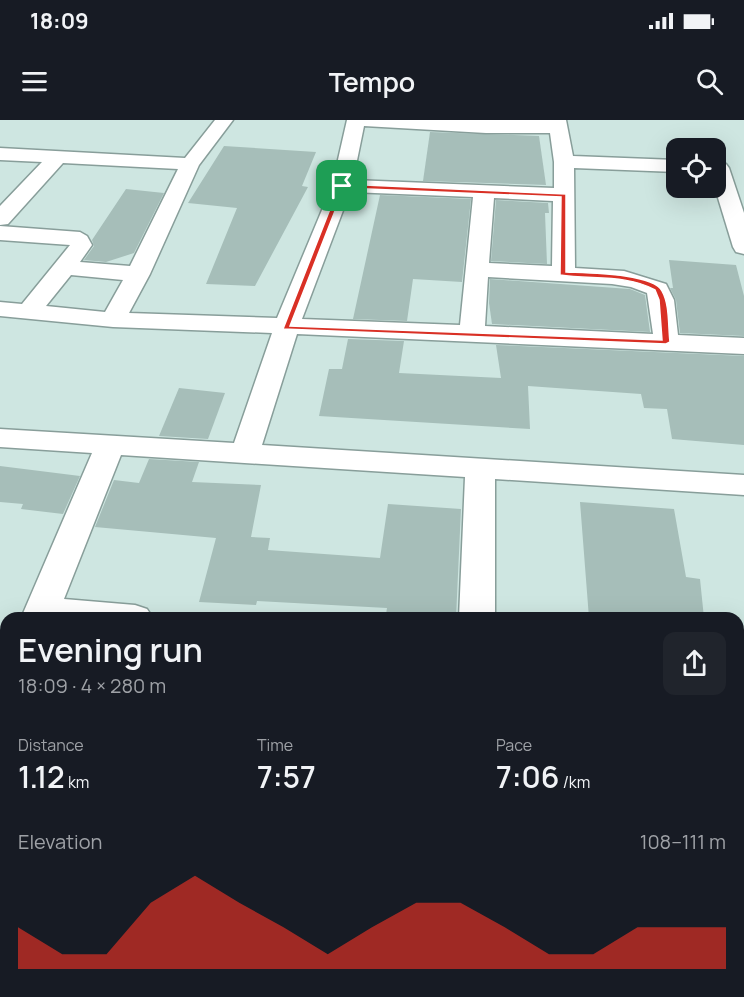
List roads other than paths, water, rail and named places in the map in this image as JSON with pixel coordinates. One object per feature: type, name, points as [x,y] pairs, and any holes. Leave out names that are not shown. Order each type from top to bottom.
[{"type":"street","points":[[113,320],[138,274],[190,164],[224,120]]},
{"type":"street","points":[[245,453],[286,328],[342,186],[356,120]]},
{"type":"street","points":[[361,120],[486,127],[557,124],[564,162],[563,274]]},
{"type":"street","points":[[0,154],[190,164]]},
{"type":"street","points":[[0,219],[57,157]]},
{"type":"street","points":[[564,162],[666,166]]},
{"type":"street","points":[[726,176],[744,247]]},
{"type":"street","points":[[342,186],[564,195]]},
{"type":"street","points":[[472,333],[484,191]]},
{"type":"street","points":[[0,233],[72,237],[79,241],[79,250],[29,311]]},
{"type":"street","points":[[65,268],[138,274]]},
{"type":"street","points":[[478,269],[629,279],[648,283],[658,289],[662,300],[666,342]]},
{"type":"street","points":[[0,309],[113,320],[744,346]]},
{"type":"street","points":[[0,438],[744,485]]},
{"type":"street","points":[[42,612],[110,445]]},
{"type":"street","points":[[477,612],[480,468]]}]
